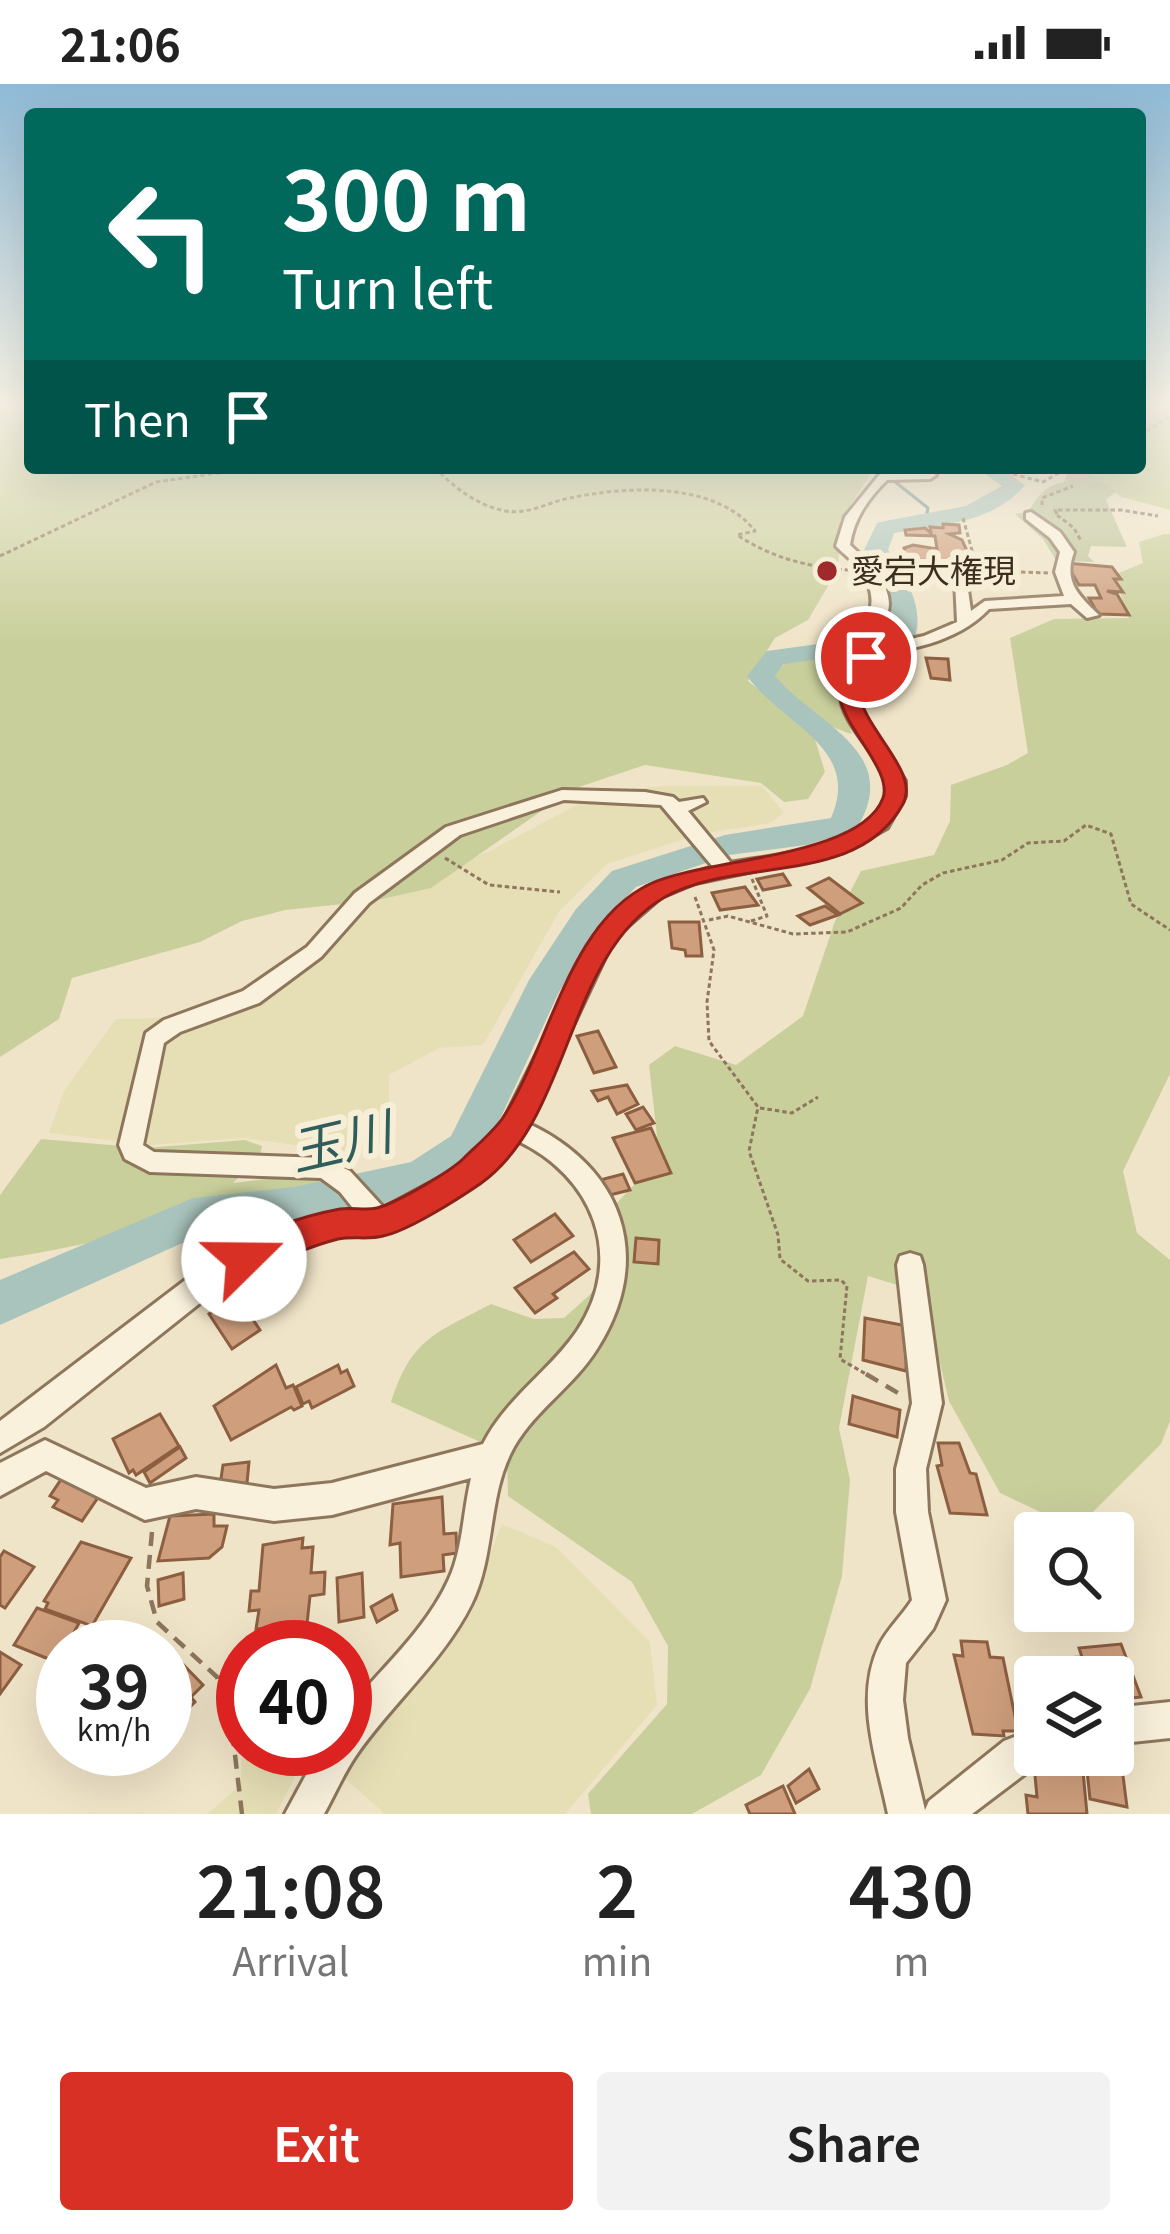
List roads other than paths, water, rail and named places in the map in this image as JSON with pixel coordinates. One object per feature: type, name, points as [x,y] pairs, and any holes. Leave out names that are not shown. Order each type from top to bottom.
[{"type":"street","points":[[0,1438],[33,1418],[219,1271],[268,1246],[374,1216],[471,1173],[513,1127],[606,934],[654,892],[724,858],[837,848],[866,835],[891,808],[896,782],[854,715],[842,686],[880,614],[880,591],[868,569],[843,546],[843,533],[875,483]]},
{"type":"street","points":[[1048,519],[1066,552],[1061,574],[1071,600],[1092,615]]},
{"type":"street","points":[[962,574],[965,624]]},
{"type":"street","points":[[858,649],[918,645],[965,624],[986,604],[1071,600]]},
{"type":"street","points":[[374,1216],[347,1177],[322,1168],[144,1160],[131,1144],[148,1047],[162,1031],[250,997],[314,952],[362,898],[453,831],[554,796],[645,796],[686,806],[724,858]]},
{"type":"street","points":[[372,1710],[444,1622],[461,1590],[472,1562],[492,1457],[525,1401],[585,1342],[610,1291],[614,1235],[596,1188],[561,1152],[513,1127]]},
{"type":"street","points":[[907,1814],[885,1693],[890,1658],[926,1613],[929,1600],[912,1512],[911,1469],[925,1410],[910,1265]]},
{"type":"street","points":[[0,1480],[45,1455],[146,1504],[196,1493],[274,1505],[332,1499],[492,1457]]},
{"type":"street","points":[[1134,1724],[1170,1720]]},
{"type":"street","points":[[942,1814],[1014,1756]]},
{"type":"street","points":[[304,1814],[326,1776]]},
{"type":"waterway","points":[[896,483],[928,508],[926,519]]},
{"type":"waterway","name":"玉川","points":[[0,1303],[193,1217],[294,1206],[422,1178],[466,1148],[542,989],[588,917],[624,879],[725,845],[806,835],[844,824],[855,797],[855,775],[846,756],[761,676],[776,657],[902,640],[904,606],[876,550],[885,528],[974,511],[1004,496],[1015,485],[1011,483]]},
{"type":"place","name":"愛宕大権現","points":[[827,571]]}]
